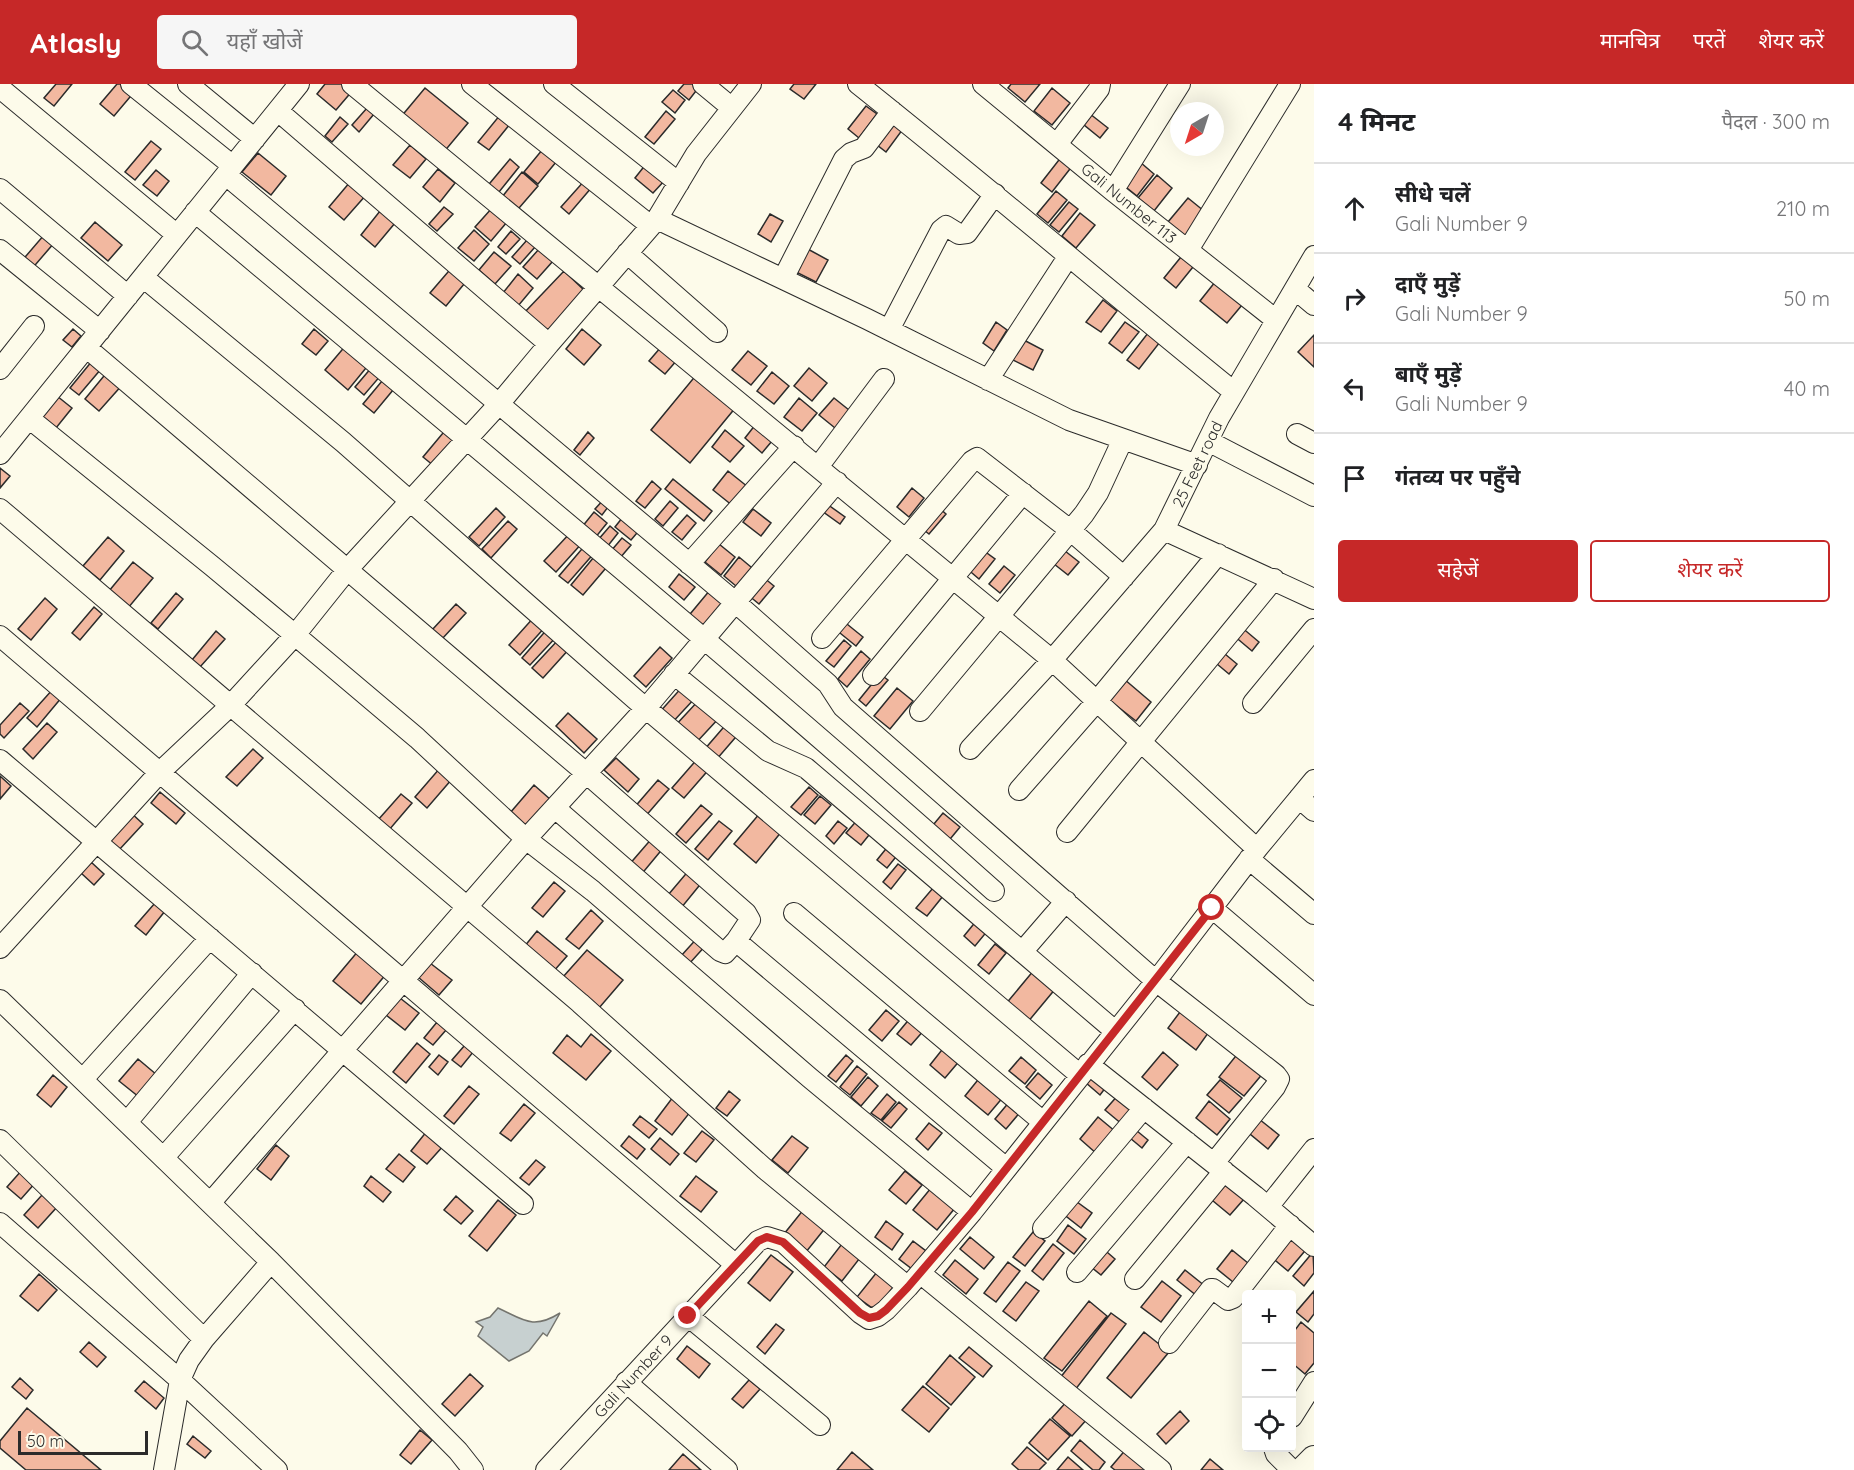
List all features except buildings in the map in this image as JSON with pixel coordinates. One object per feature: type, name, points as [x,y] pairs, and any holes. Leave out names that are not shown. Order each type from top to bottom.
[{"type":"main road","points":[[1303,1470],[1314,1459]]},
{"type":"street","points":[[131,84],[499,405],[735,602],[828,684],[843,707],[1156,981],[1279,1079],[1219,1167],[1135,1279]]},
{"type":"street","points":[[188,84],[255,139]]},
{"type":"street","points":[[0,454],[30,420],[299,84]]},
{"type":"street","points":[[352,84],[1052,660],[1140,741],[1314,914]]},
{"type":"street","points":[[472,84],[654,222],[783,279],[1069,420],[1197,465]]},
{"type":"street","points":[[554,84],[679,183]]},
{"type":"street","points":[[703,84],[732,108]]},
{"type":"street","points":[[0,948],[160,772],[230,706],[295,635],[347,570],[409,500],[499,405],[654,222],[696,154],[751,84]]},
{"type":"street","points":[[858,84],[1234,392]]},
{"type":"street","name":"Gali Number 113","points":[[983,84],[1276,320]]},
{"type":"street","points":[[1056,144],[1099,89],[1100,84]]},
{"type":"street","points":[[1113,191],[1180,84]]},
{"type":"street","points":[[1188,250],[1290,84]]},
{"type":"street","points":[[0,88],[177,235]]},
{"type":"street","points":[[278,111],[549,344]]},
{"type":"street","points":[[783,279],[844,159],[847,155],[864,148],[892,111]]},
{"type":"street","points":[[0,189],[129,296]]},
{"type":"street","points":[[889,330],[941,230],[946,226],[959,234],[967,233],[995,194]]},
{"type":"street","points":[[195,212],[704,639],[994,891]]},
{"type":"street","points":[[0,250],[100,332]]},
{"type":"street","points":[[627,253],[717,332]]},
{"type":"street","name":"25 Feet road","points":[[970,749],[1052,660],[1164,530],[1234,392],[1314,256]]},
{"type":"street","points":[[988,380],[1068,257]]},
{"type":"street","points":[[143,277],[343,442],[646,708],[1084,1069],[1144,1108],[1314,1246]]},
{"type":"street","points":[[1295,289],[1314,305]]},
{"type":"street","points":[[0,369],[34,326]]},
{"type":"street","points":[[87,348],[586,773],[746,913],[750,920],[728,951],[725,953],[720,951],[555,808]]},
{"type":"street","points":[[818,467],[884,379]]},
{"type":"street","points":[[30,420],[295,635],[417,738],[526,840],[593,891],[810,1078],[972,1212]]},
{"type":"street","points":[[920,711],[1098,493],[1123,439]]},
{"type":"street","points":[[1208,441],[1314,496]]},
{"type":"street","points":[[689,564],[794,446]]},
{"type":"street","points":[[822,638],[974,459],[980,460],[1023,493],[1124,577]]},
{"type":"street","points":[[211,1202],[526,840],[646,708],[837,482]]},
{"type":"street","points":[[873,675],[1023,493]]},
{"type":"street","points":[[0,509],[580,1003],[765,1169],[1161,1470]]},
{"type":"street","points":[[1164,530],[1314,599]]},
{"type":"street","points":[[1020,790],[1218,554]]},
{"type":"street","points":[[1067,832],[1274,579]]},
{"type":"street","points":[[1253,703],[1314,629]]},
{"type":"street","points":[[0,636],[736,1265]]},
{"type":"street","points":[[674,674],[768,751],[806,768],[1115,1031]]},
{"type":"street","points":[[0,760],[523,1204]]},
{"type":"street","name":"Gali Number 9","points":[[546,1470],[758,1241],[767,1237],[783,1242],[860,1313],[869,1318],[878,1316],[886,1310],[972,1212],[1156,981],[1253,854],[1314,780]]},
{"type":"street","points":[[1299,798],[1314,811]]},
{"type":"street","points":[[1022,952],[1066,901]]},
{"type":"street","points":[[1212,908],[1314,995]]},
{"type":"street","points":[[794,913],[1042,1122]]},
{"type":"street","points":[[83,1079],[210,938]]},
{"type":"street","points":[[736,941],[1006,1168]]},
{"type":"street","points":[[128,1122],[252,973]]},
{"type":"street","points":[[2,1007],[83,1079],[211,1202],[458,1451],[473,1470]]},
{"type":"street","points":[[164,1157],[295,1009]]},
{"type":"street","points":[[1043,1228],[1144,1108]]},
{"type":"street","points":[[0,1140],[204,1339]]},
{"type":"street","points":[[1077,1272],[1187,1142]]},
{"type":"street","points":[[1268,1207],[1314,1149]]},
{"type":"street","points":[[0,1223],[180,1380],[277,1470]]},
{"type":"street","points":[[1169,1342],[1211,1289],[1216,1290],[1228,1300],[1233,1298],[1290,1225]]},
{"type":"street","points":[[164,1470],[180,1380],[189,1360],[204,1339],[271,1262]]},
{"type":"street","points":[[688,1316],[820,1425]]},
{"type":"street","points":[[626,1382],[727,1470]]},
{"type":"street","points":[[1296,1411],[1314,1382]]},
{"type":"street","points":[[1275,1452],[1292,1470]]},
{"type":"shaded area","points":[[498,1308],[535,1322],[560,1313],[547,1336],[543,1333],[529,1351],[509,1361],[478,1336],[483,1327],[476,1322],[490,1317]]},
{"type":"route","points":[[688,1316],[758,1241],[767,1237],[783,1242],[860,1313],[869,1318],[878,1316],[886,1310],[972,1212],[1212,908]]}]
